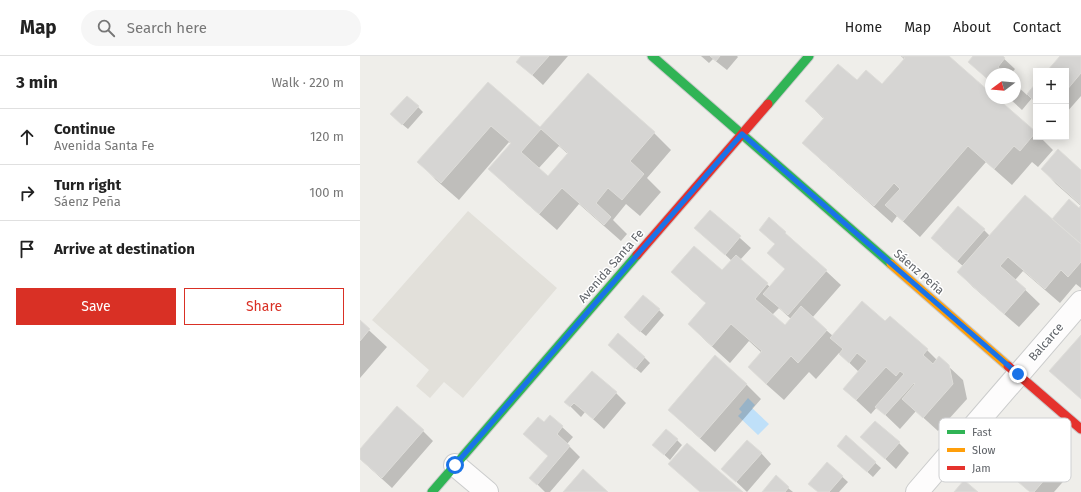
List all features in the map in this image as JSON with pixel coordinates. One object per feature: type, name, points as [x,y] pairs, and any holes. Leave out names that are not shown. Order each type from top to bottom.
[{"type":"main road","name":"Sáenz Peña","points":[[652,56],[1068,418]]},
{"type":"main road","name":"Avenida Santa Fe","points":[[432,492],[809,56]]},
{"type":"main road","name":"Sáenz Peña","points":[[1071,420],[1081,429]]},
{"type":"street","name":"Balcarce","points":[[980,418],[1081,302]]},
{"type":"street","points":[[455,465],[487,492]]},
{"type":"street","name":"Balcarce","points":[[917,492],[939,466]]},
{"type":"shaded area","points":[[468,211],[557,288],[463,398],[444,382],[430,398],[416,386],[429,370],[372,320]]},
{"type":"water","points":[[748,398],[755,405],[752,408],[769,424],[758,435],[738,416],[742,412],[739,409]]},
{"type":"building","points":[[521,56],[549,56],[532,75],[516,62]]},
{"type":"building","points":[[710,56],[720,56],[716,61]]},
{"type":"building","points":[[902,56],[949,56],[985,88],[985,104],[1004,104],[1033,129],[1033,136],[1020,151],[1014,146],[994,169],[968,146],[903,221],[885,205],[900,189],[894,183],[874,206],[802,143],[824,118],[805,101],[838,64],[857,80],[866,70],[882,84],[905,58]]},
{"type":"building","points":[[973,56],[1003,56],[1005,58],[998,67],[999,68],[985,68],[985,77],[968,62]]},
{"type":"building","points":[[1060,56],[1081,56],[1081,73],[1069,87],[1069,68],[1050,68]]},
{"type":"building","points":[[588,73],[655,132],[630,161],[644,174],[622,200],[608,188],[596,203],[611,217],[604,225],[562,188],[539,214],[488,169],[511,143],[491,126],[441,183],[417,162],[488,82],[540,127]],"holes":[[[541,129],[568,153],[548,176],[521,152]]]},
{"type":"building","points":[[1033,87],[1033,100],[1027,94]]},
{"type":"building","points":[[407,96],[419,106],[402,125],[390,114]]},
{"type":"building","points":[[1058,149],[1081,170],[1081,205],[1041,169]]},
{"type":"building","points":[[1025,195],[1081,244],[1081,262],[1068,277],[1061,270],[1045,289],[1008,257],[1000,266],[1026,289],[1004,314],[957,272]]},
{"type":"building","points":[[1069,199],[1079,208],[1081,205],[1081,244],[1052,219]]},
{"type":"building","points":[[958,206],[985,229],[957,261],[931,238]]},
{"type":"building","points":[[710,210],[741,236],[725,255],[694,228]]},
{"type":"building","points":[[769,217],[827,270],[788,315],[763,294],[785,269],[767,253],[775,244],[759,230]]},
{"type":"building","points":[[694,246],[722,270],[736,255],[768,283],[755,299],[785,325],[801,306],[827,330],[798,363],[791,356],[766,384],[748,367],[762,351],[731,324],[712,346],[688,324],[706,303],[671,272]]},
{"type":"building","points":[[643,295],[660,309],[640,332],[624,317]]},
{"type":"building","points":[[862,301],[885,321],[890,316],[928,349],[923,355],[933,364],[939,356],[949,365],[953,384],[923,418],[902,399],[915,384],[914,383],[885,415],[875,407],[904,374],[900,371],[896,376],[886,367],[856,400],[843,389],[867,361],[857,353],[849,363],[839,354],[843,349],[830,338]]},
{"type":"building","points":[[360,320],[370,329],[360,341]]},
{"type":"building","points":[[618,333],[645,357],[635,369],[608,345]]},
{"type":"building","points":[[1081,335],[1081,399],[1049,371]]},
{"type":"building","points":[[715,355],[747,384],[700,438],[668,410]]},
{"type":"building","points":[[592,371],[617,392],[593,419],[574,403],[570,407],[564,402]]},
{"type":"building","points":[[397,406],[424,430],[382,478],[360,459],[360,449]]},
{"type":"building","points":[[550,415],[563,426],[557,434],[570,446],[537,485],[529,478],[548,456],[523,434],[538,417],[544,422]]},
{"type":"building","points":[[875,421],[900,442],[885,459],[860,437]]},
{"type":"building","points":[[666,429],[678,439],[664,455],[652,445]]},
{"type":"building","points":[[846,435],[876,462],[867,472],[837,446]]},
{"type":"building","points":[[747,440],[762,453],[736,482],[721,469]]},
{"type":"building","points":[[687,443],[743,492],[700,492],[668,464]]},
{"type":"building","points":[[827,462],[843,476],[829,492],[818,492],[808,484]]},
{"type":"building","points":[[583,469],[608,492],[563,492]]},
{"type":"building","points":[[776,475],[789,487],[785,492],[762,492]]},
{"type":"building","points":[[962,482],[966,482],[978,492],[954,492]]},
{"type":"building","points":[[1018,482],[1043,482],[1034,492],[1030,492]]},
{"type":"traffic: fast","points":[[652,56],[891,264]]},
{"type":"traffic: fast","points":[[768,104],[809,56]]},
{"type":"traffic: fast","points":[[432,492],[637,255]]},
{"type":"traffic: slow","points":[[891,264],[1008,366]]},
{"type":"traffic: jam","points":[[637,255],[768,104]]},
{"type":"traffic: jam","points":[[1008,366],[1068,418]]},
{"type":"traffic: jam","points":[[1071,420],[1081,429]]},
{"type":"route","points":[[455,465],[742,134],[1018,374]]}]
